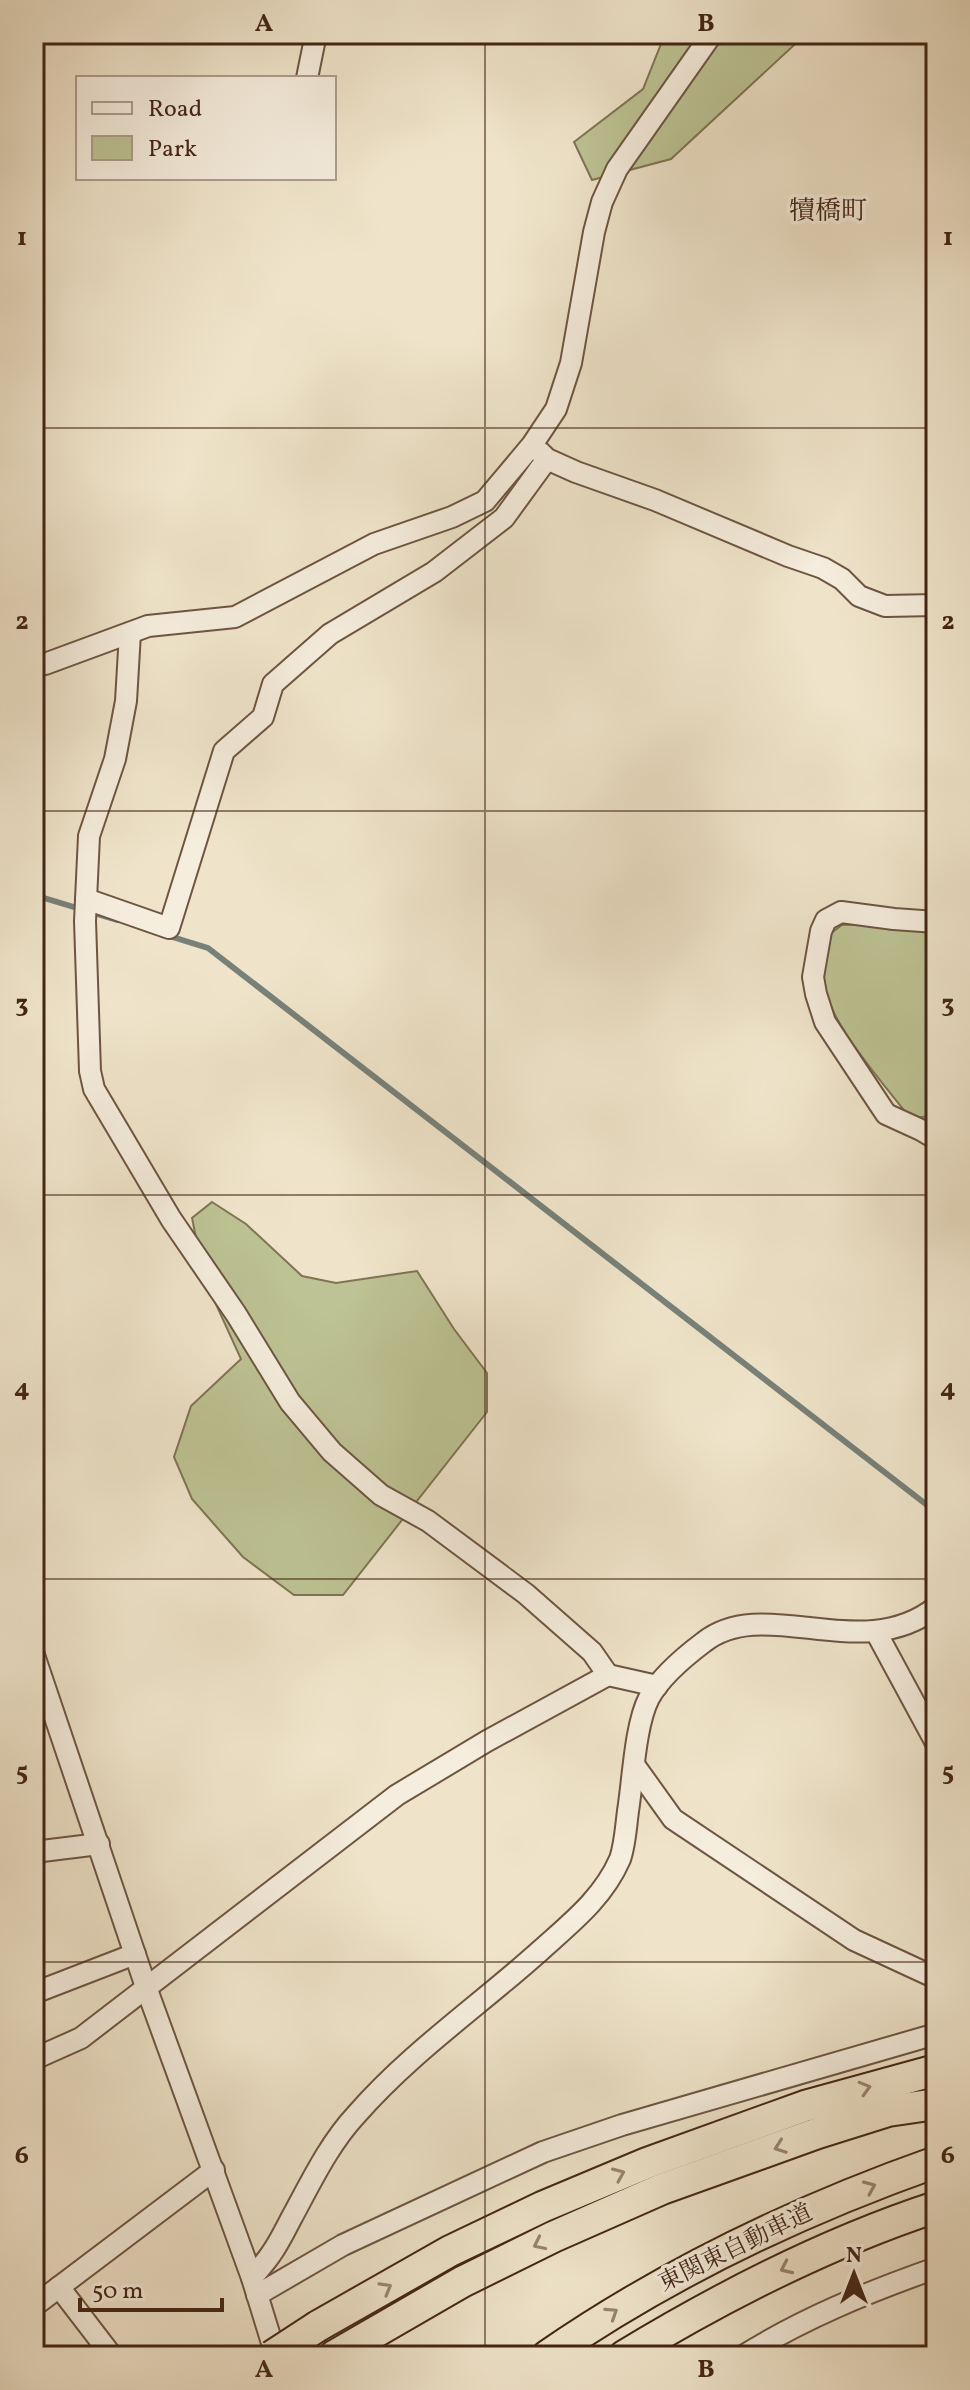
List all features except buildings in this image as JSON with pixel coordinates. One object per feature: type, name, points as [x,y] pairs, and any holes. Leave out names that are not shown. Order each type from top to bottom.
[{"type":"highway","points":[[274,2356],[318,2326],[450,2251],[542,2207],[647,2163],[805,2106],[936,2070]]},
{"type":"highway","points":[[334,2356],[462,2282],[553,2237],[662,2189],[846,2124],[888,2111],[936,2104]]},
{"type":"highway","name":"東関東自動車道","points":[[547,2356],[641,2295],[735,2247],[816,2209],[936,2162]]},
{"type":"highway","name":"東関東自動車道","points":[[624,2356],[754,2283],[828,2248],[936,2207]]},
{"type":"highway","points":[[655,2356],[754,2283]]},
{"type":"street","points":[[307,76],[316,34]]},
{"type":"street","points":[[86,899],[169,928],[224,751],[263,717],[273,684],[330,634],[434,572],[504,518],[540,452],[571,363],[602,202],[617,169],[712,34]]},
{"type":"street","points":[[540,452],[823,568],[842,579],[859,596],[885,606],[936,605]]},
{"type":"street","points":[[34,665],[45,664],[148,626],[235,617],[374,544],[452,517],[485,501],[540,452]]},
{"type":"street","points":[[130,633],[126,701],[115,759],[89,836],[85,921],[90,1071],[94,1089],[171,1219],[236,1314],[290,1402],[332,1452],[381,1495],[428,1521],[526,1594],[592,1652],[608,1675]]},
{"type":"street","points":[[936,922],[841,912],[826,920],[821,931],[813,977],[825,1022],[886,1114],[936,1139]]},
{"type":"street","points":[[254,2287],[319,2168],[353,2117],[399,2069],[522,1967],[593,1903],[621,1856],[641,1723],[647,1701],[657,1686],[706,1640],[728,1628],[751,1623],[837,1632],[876,1632],[909,1623],[936,1607]]},
{"type":"street","points":[[876,1632],[936,1743]]},
{"type":"street","points":[[34,1655],[146,1987],[214,2170],[274,2356]]},
{"type":"street","points":[[34,2059],[81,2038],[397,1795],[487,1741],[608,1675],[657,1686]]},
{"type":"street","points":[[635,1766],[673,1819],[854,1940],[936,1978]]},
{"type":"street","points":[[34,1852],[99,1844]]},
{"type":"street","points":[[34,1993],[135,1954]]},
{"type":"street","points":[[254,2287],[543,2152],[622,2125],[936,2034]]},
{"type":"street","points":[[34,2306],[214,2170]]},
{"type":"street","points":[[743,2356],[805,2320],[936,2268]]},
{"type":"street","points":[[59,2287],[112,2356]]},
{"type":"green space","points":[[665,34],[806,34],[671,159],[592,180],[574,142],[643,89]]},
{"type":"green space","points":[[842,925],[936,929],[936,1118],[910,1118],[855,1048],[831,1008],[824,988],[821,966],[830,934]]},
{"type":"green space","points":[[212,1202],[246,1224],[302,1276],[336,1283],[417,1271],[487,1373],[487,1412],[343,1595],[294,1595],[243,1557],[192,1499],[174,1457],[191,1406],[241,1359],[204,1278],[192,1218]]},
{"type":"waterway","points":[[34,895],[117,920]]},
{"type":"waterway","points":[[166,935],[208,948],[936,1512]]},
{"type":"district","name":"犢橋町","points":[[828,212]]}]
